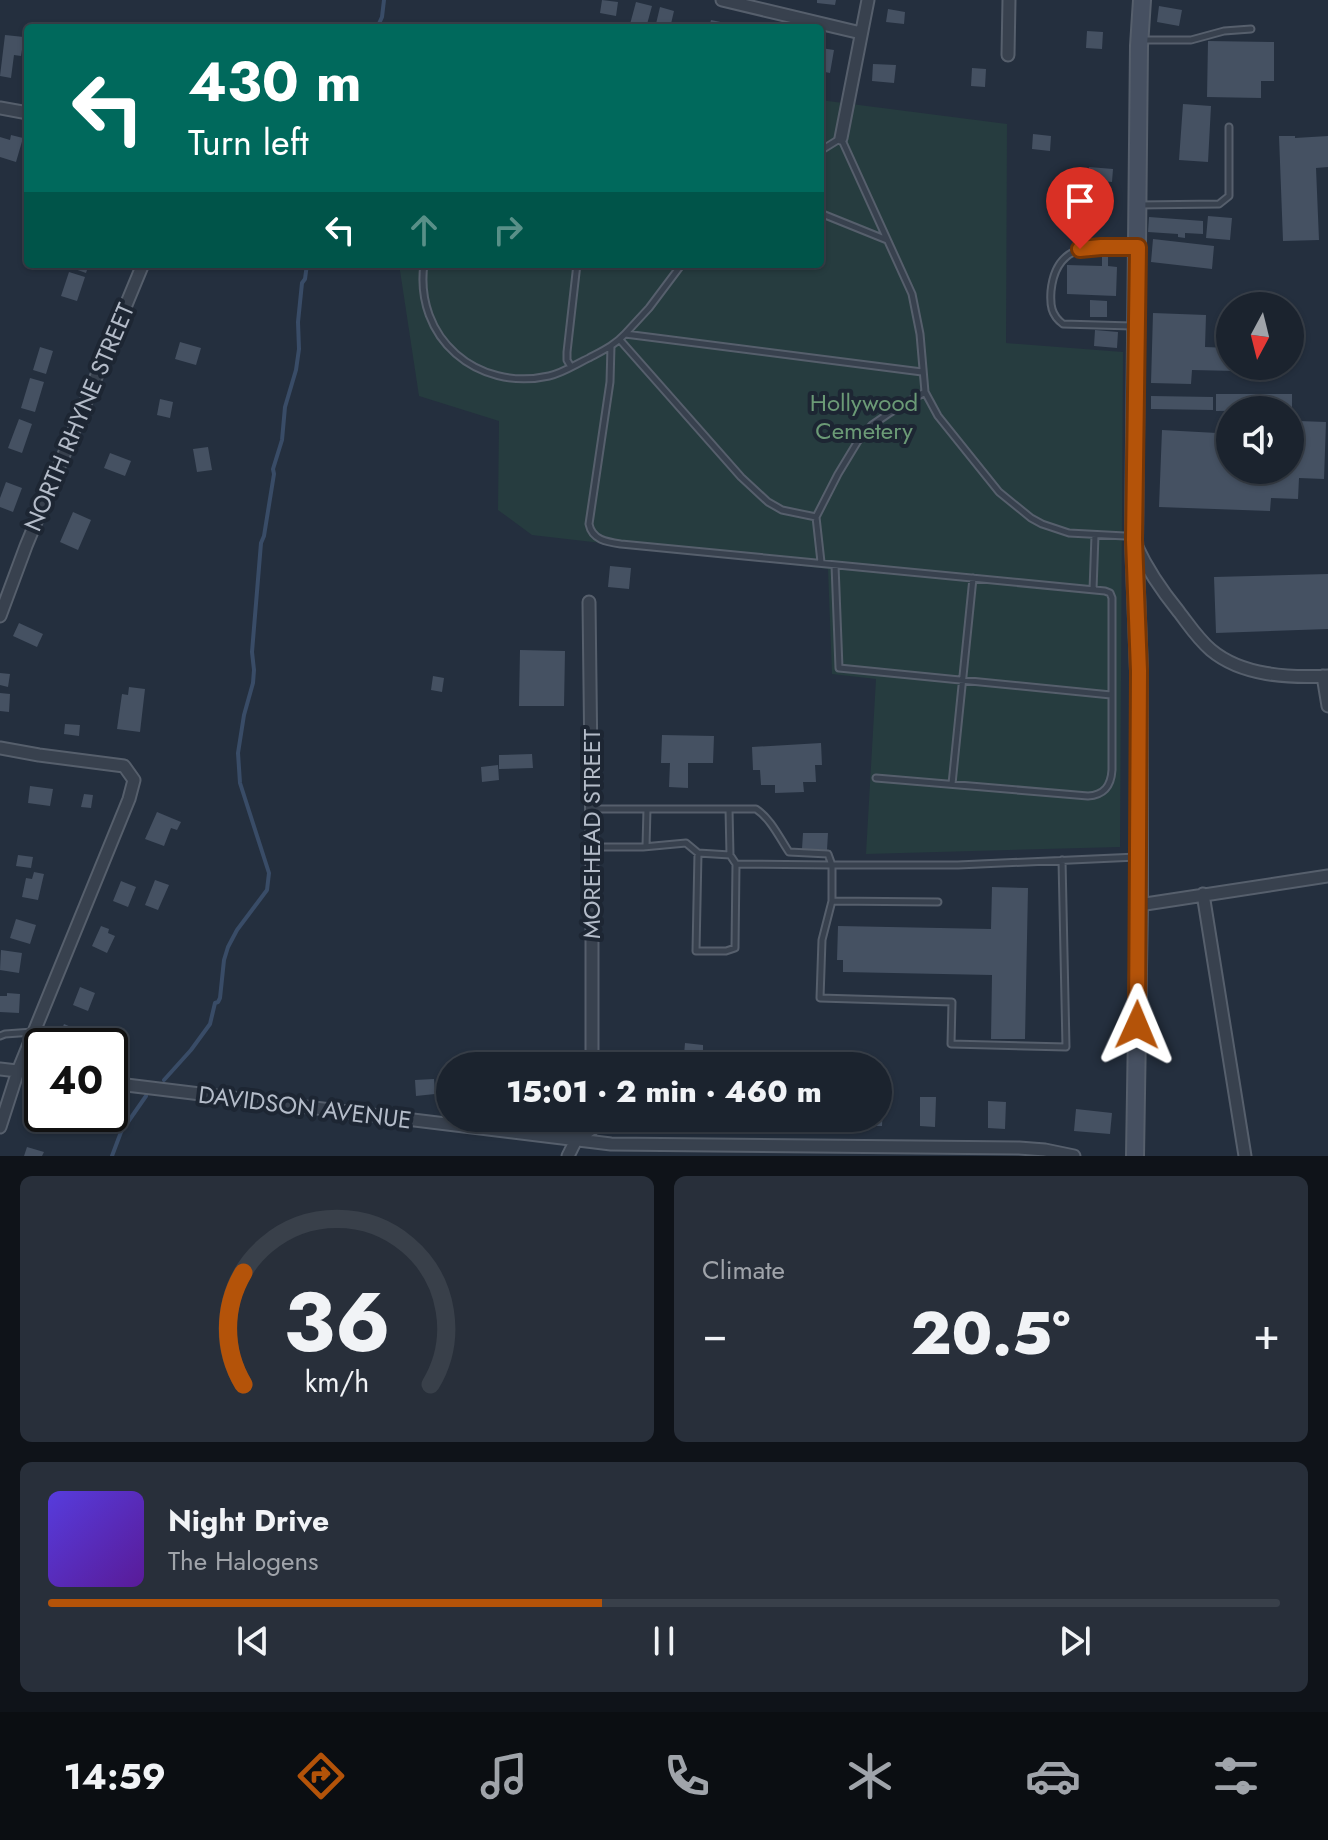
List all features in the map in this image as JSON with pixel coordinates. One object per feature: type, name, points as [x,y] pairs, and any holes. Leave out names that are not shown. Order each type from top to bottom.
[{"type":"street","points":[[722,0],[823,24]]},
{"type":"street","points":[[841,138],[868,0]]},
{"type":"street","points":[[1008,55],[1009,0]]},
{"type":"street","points":[[1135,1156],[1139,671],[1134,540],[1139,40],[1142,0]]},
{"type":"street","points":[[824,24],[861,33]]},
{"type":"street","points":[[0,108],[24,112]]},
{"type":"street","name":"NORTH RHYNE STREET","points":[[0,616],[141,268]]},
{"type":"street","points":[[1134,540],[1161,590],[1210,649],[1226,660],[1262,673],[1326,676],[1328,706]]},
{"type":"street","name":"MOREHEAD STREET","points":[[589,602],[592,1052]]},
{"type":"street","points":[[0,748],[124,766],[134,780],[36,1028]]},
{"type":"street","points":[[1139,905],[1328,876]]},
{"type":"street","points":[[1203,894],[1245,1156]]},
{"type":"street","points":[[0,1127],[24,1056]]},
{"type":"street","points":[[0,1069],[24,1072]]},
{"type":"street","name":"DAVIDSON AVENUE","points":[[128,1085],[576,1140],[760,1151],[1019,1148],[1074,1156]]},
{"type":"street","points":[[568,1156],[576,1140],[587,1132]]},
{"type":"lane","points":[[1139,40],[1191,40],[1224,31],[1251,29]]},
{"type":"lane","points":[[1138,205],[1219,204],[1229,196],[1229,127]]},
{"type":"lane","points":[[824,149],[841,138],[915,302],[925,392],[938,416],[966,452],[999,492],[1042,524],[1060,530],[1125,536],[1134,540]]},
{"type":"lane","points":[[824,215],[887,240]]},
{"type":"lane","points":[[1137,326],[1063,324],[1052,313],[1050,303],[1053,279],[1064,257],[1080,249],[1138,247]]},
{"type":"lane","points":[[424,268],[428,316],[439,336],[463,359],[484,371],[527,378],[548,376],[571,367],[620,340],[679,268]]},
{"type":"lane","points":[[571,367],[567,352],[577,268]]},
{"type":"lane","points":[[625,334],[922,372]]},
{"type":"lane","points":[[620,340],[741,477],[768,502],[782,510],[816,517]]},
{"type":"lane","points":[[611,346],[610,382],[589,524],[594,535],[602,540],[1110,593],[1112,770],[1104,792],[1088,796],[876,778]]},
{"type":"lane","points":[[821,562],[816,517],[838,474],[866,431],[925,392]]},
{"type":"lane","points":[[1093,590],[1095,535]]},
{"type":"lane","points":[[835,565],[839,668],[1111,695]]},
{"type":"lane","points":[[952,784],[973,578]]},
{"type":"lane","points":[[590,809],[756,809],[771,824],[789,852],[828,854],[832,865],[832,901],[822,940],[820,998],[952,1002],[951,1044],[1066,1047],[1062,860]]},
{"type":"lane","points":[[646,846],[647,809]]},
{"type":"lane","points":[[698,853],[696,951],[735,948],[736,864],[730,855],[729,809]]},
{"type":"lane","points":[[592,847],[686,843],[698,853],[730,855]]},
{"type":"lane","points":[[736,864],[958,865],[1139,857]]},
{"type":"lane","points":[[832,901],[938,902]]},
{"type":"lane","points":[[0,1036],[24,1033]]},
{"type":"green space","name":"Hollywood Cemetery","points":[[824,101],[1007,124],[1006,343],[1123,352],[1120,847],[866,854],[876,679],[832,674],[828,569],[532,535],[498,510],[499,421],[419,396],[400,268],[824,268]]},
{"type":"building","points":[[602,0],[618,2],[616,16],[600,13]]},
{"type":"building","points":[[817,0],[836,0],[835,5],[817,3]]},
{"type":"building","points":[[636,2],[652,6],[647,24],[630,24]]},
{"type":"building","points":[[1159,6],[1182,10],[1179,26],[1157,22]]},
{"type":"building","points":[[660,7],[674,11],[671,24],[656,24]]},
{"type":"building","points":[[888,9],[905,12],[904,24],[886,22]]},
{"type":"building","points":[[711,20],[730,24],[710,24]]},
{"type":"building","points":[[1087,31],[1103,32],[1102,49],[1086,48]]},
{"type":"building","points":[[5,35],[24,37],[21,56],[14,55],[11,78],[0,76]]},
{"type":"building","points":[[1208,41],[1274,42],[1274,81],[1261,81],[1261,98],[1207,97]]},
{"type":"building","points":[[824,48],[834,50],[830,73],[824,72]]},
{"type":"building","points":[[873,64],[896,65],[894,83],[872,81]]},
{"type":"building","points":[[972,68],[986,69],[985,87],[971,86]]},
{"type":"building","points":[[1183,104],[1211,106],[1208,162],[1179,160]]},
{"type":"building","points":[[1033,134],[1051,136],[1050,151],[1032,149]]},
{"type":"building","points":[[11,135],[23,138],[16,162],[0,157],[0,137],[10,140]]},
{"type":"building","points":[[1279,136],[1328,136],[1328,167],[1316,168],[1319,240],[1283,241]]},
{"type":"building","points":[[1089,167],[1113,169],[1112,182],[1088,180]]},
{"type":"building","points":[[1208,216],[1232,218],[1230,240],[1206,238]]},
{"type":"building","points":[[1149,217],[1203,221],[1203,234],[1185,233],[1185,238],[1178,237],[1178,234],[1148,232]]},
{"type":"building","points":[[1153,239],[1214,246],[1212,269],[1151,262]]},
{"type":"building","points":[[1102,255],[1108,255],[1108,266],[1117,267],[1116,296],[1067,294],[1067,265],[1102,266]]},
{"type":"building","points":[[69,272],[85,277],[77,301],[61,296]]},
{"type":"building","points":[[1090,300],[1107,301],[1107,317],[1090,317]]},
{"type":"building","points":[[1153,313],[1206,315],[1205,347],[1216,347],[1216,371],[1192,370],[1191,384],[1151,383]]},
{"type":"building","points":[[1095,330],[1118,332],[1117,348],[1094,346]]},
{"type":"building","points":[[180,342],[201,348],[196,365],[175,359]]},
{"type":"building","points":[[40,347],[53,351],[46,374],[33,370]]},
{"type":"building","points":[[30,378],[44,382],[35,412],[21,408]]},
{"type":"building","points":[[1216,394],[1292,394],[1292,396]]},
{"type":"building","points":[[1151,396],[1213,397],[1213,410],[1151,409]]},
{"type":"building","points":[[160,399],[173,402],[170,418],[157,415]]},
{"type":"building","points":[[19,419],[32,424],[22,453],[8,448]]},
{"type":"building","points":[[1304,421],[1326,422],[1324,479],[1304,478]]},
{"type":"building","points":[[1162,430],[1216,433],[1216,484],[1299,484],[1298,499],[1271,498],[1270,511],[1159,507]]},
{"type":"building","points":[[208,447],[212,470],[197,472],[193,449]]},
{"type":"building","points":[[110,453],[131,461],[125,476],[104,468]]},
{"type":"building","points":[[6,482],[22,488],[13,512],[0,507]]},
{"type":"building","points":[[73,512],[91,520],[78,550],[60,542]]},
{"type":"building","points":[[610,566],[631,568],[629,589],[608,587]]},
{"type":"building","points":[[1328,574],[1328,629],[1216,633],[1214,577]]},
{"type":"building","points":[[19,623],[43,634],[37,647],[13,636]]},
{"type":"building","points":[[520,650],[565,651],[564,706],[519,706]]},
{"type":"building","points":[[0,673],[10,674],[8,687],[0,685]]},
{"type":"building","points":[[433,676],[444,678],[442,692],[431,690]]},
{"type":"building","points":[[129,687],[145,689],[140,732],[117,729],[122,694],[128,695]]},
{"type":"building","points":[[0,693],[10,694],[9,712],[0,711]]},
{"type":"building","points":[[65,724],[80,725],[79,736],[64,734]]},
{"type":"building","points":[[662,735],[714,736],[713,763],[688,763],[688,788],[669,787],[670,763],[661,763]]},
{"type":"building","points":[[821,743],[822,765],[815,765],[816,782],[803,782],[804,792],[775,793],[775,785],[761,785],[760,770],[753,770],[752,747]]},
{"type":"building","points":[[532,754],[533,768],[499,769],[499,755]]},
{"type":"building","points":[[498,765],[499,780],[482,782],[481,767]]},
{"type":"building","points":[[30,786],[53,789],[50,806],[28,803]]},
{"type":"building","points":[[84,794],[93,795],[91,808],[81,807]]},
{"type":"building","points":[[157,812],[181,822],[177,830],[171,828],[164,846],[145,839]]},
{"type":"building","points":[[803,833],[828,833],[827,850],[802,849]]},
{"type":"building","points":[[18,855],[33,857],[31,868],[16,866]]},
{"type":"building","points":[[34,872],[44,874],[38,900],[22,897],[26,878],[32,879]]},
{"type":"building","points":[[155,880],[169,885],[158,910],[145,905]]},
{"type":"building","points":[[121,881],[136,887],[128,907],[113,901]]},
{"type":"building","points":[[992,887],[1028,888],[1025,1039],[991,1039],[992,975],[843,972],[843,960],[837,960],[838,926],[991,929]]},
{"type":"building","points":[[16,919],[36,925],[30,944],[10,938]]},
{"type":"building","points":[[101,926],[115,936],[107,953],[92,946]]},
{"type":"building","points":[[1,950],[22,953],[19,973],[0,970]]},
{"type":"building","points":[[80,987],[95,993],[88,1011],[73,1005]]},
{"type":"building","points":[[7,993],[20,994],[19,1013],[0,1012],[0,996],[7,996]]},
{"type":"building","points":[[685,1043],[703,1045],[703,1050],[723,1052],[684,1052]]},
{"type":"building","points":[[434,1079],[435,1094],[416,1096],[415,1080]]},
{"type":"building","points":[[920,1097],[936,1097],[935,1127],[920,1126]]},
{"type":"building","points":[[988,1101],[1006,1102],[1005,1129],[988,1128]]},
{"type":"building","points":[[1076,1109],[1112,1113],[1110,1134],[1074,1131]]},
{"type":"building","points":[[27,1147],[44,1152],[42,1156],[24,1156]]},
{"type":"waterway","points":[[379,24],[384,0]]},
{"type":"waterway","points":[[164,1080],[210,1024],[215,1003],[220,998],[228,947],[267,890],[269,873],[240,783],[238,753],[253,683],[252,652],[261,543],[273,469],[282,440],[285,407],[296,370],[302,283],[306,268]]},
{"type":"waterway","points":[[112,1156],[121,1132],[146,1096]]},
{"type":"route","points":[[1080,249],[1138,247],[1134,540],[1139,671],[1137,1025]]}]
